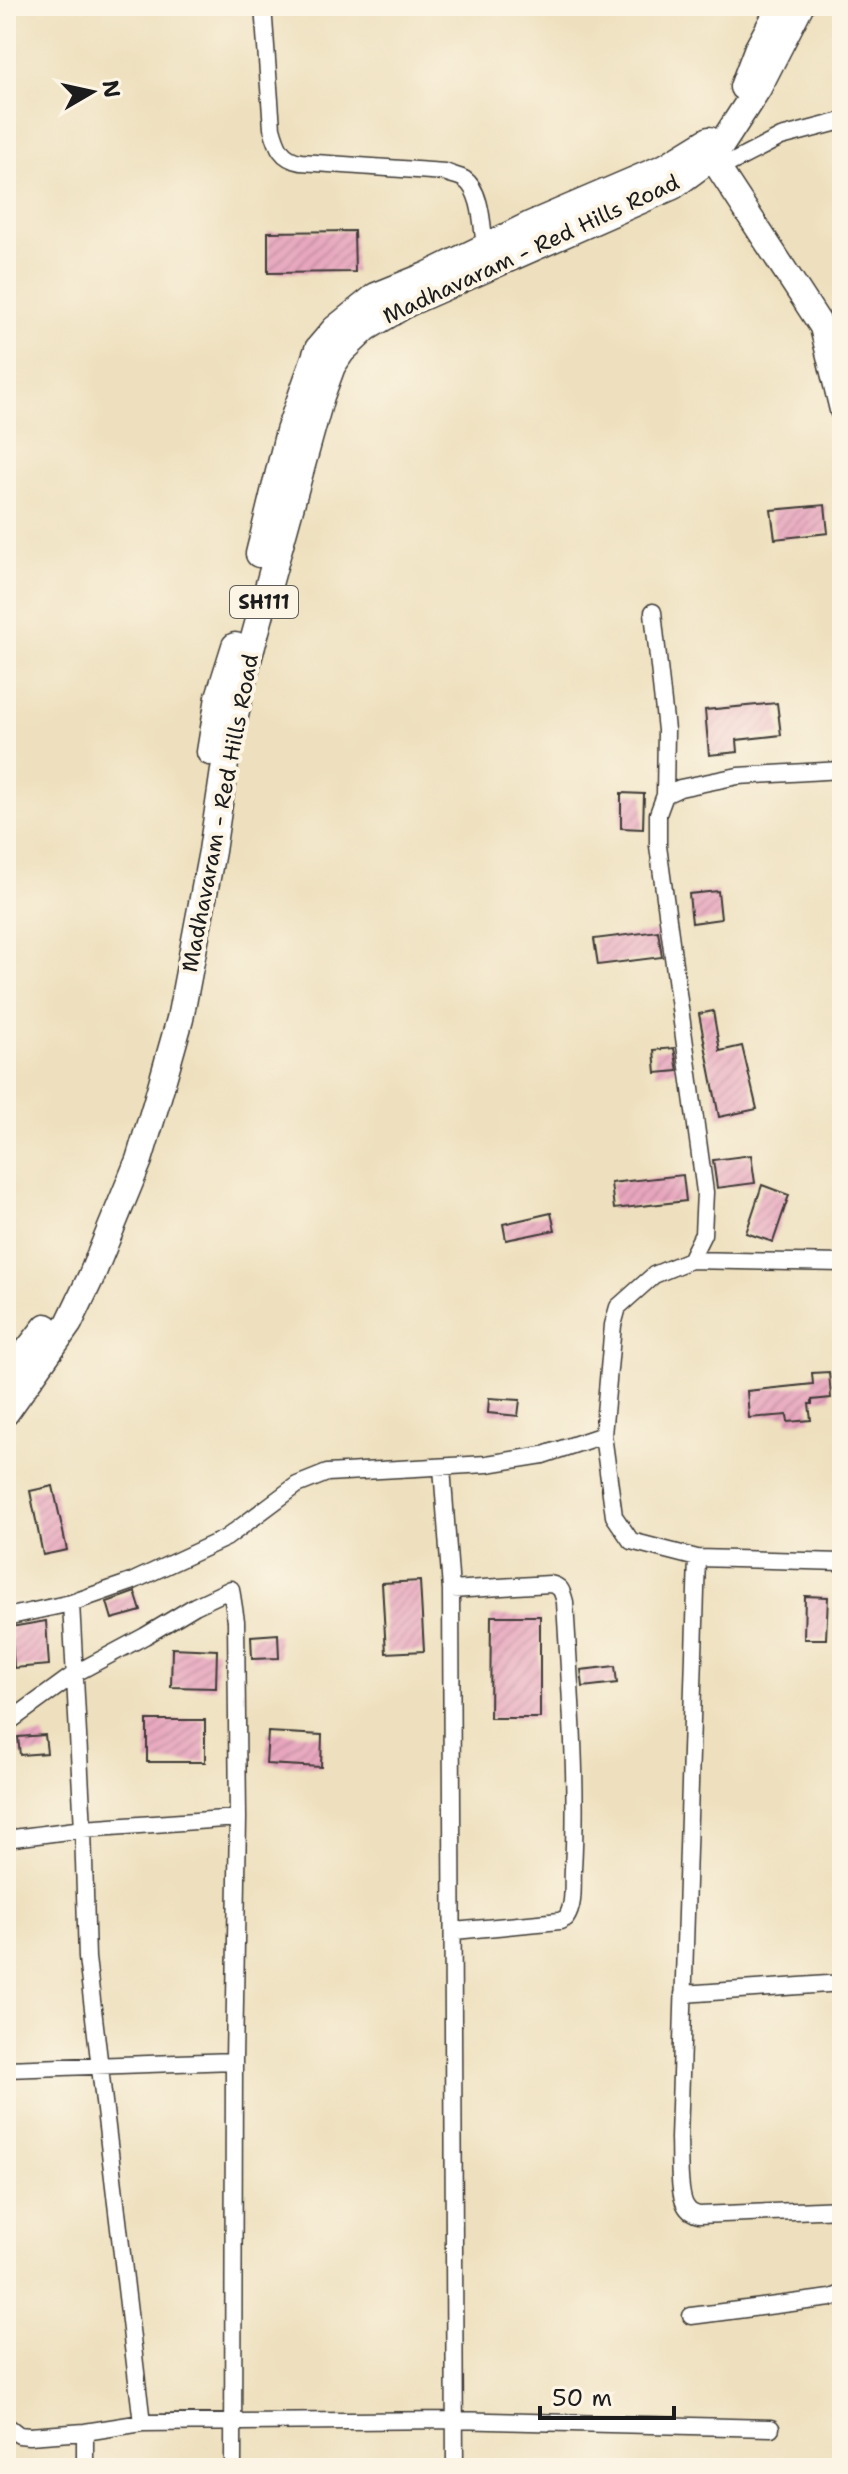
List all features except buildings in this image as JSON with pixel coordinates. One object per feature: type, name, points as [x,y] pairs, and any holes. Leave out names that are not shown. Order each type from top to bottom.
[{"type":"main road","name":"Madhavaram - Red Hills Road","points":[[6,1412],[69,1323],[139,1160],[180,1019],[212,851],[227,750],[248,660],[332,366],[342,351],[366,328],[408,303],[673,186],[714,155],[757,50],[782,8]]},
{"type":"main road","name":"Madhavaram - Red Hills Road","points":[[6,1378],[56,1313],[101,1224],[139,1126],[169,1006],[219,697],[242,620],[289,431],[318,349],[335,329],[376,296],[665,167],[714,155]]},
{"type":"street","points":[[263,6],[272,128],[277,146],[284,156],[301,162],[445,172],[464,180],[476,197],[485,247]]},
{"type":"street","points":[[842,121],[714,155],[822,327],[842,410]]},
{"type":"street","points":[[653,612],[666,730],[665,795],[658,814],[658,846],[705,1192],[703,1234],[690,1260]]},
{"type":"street","points":[[665,795],[680,788],[738,776],[842,770]]},
{"type":"street","points":[[842,1263],[690,1260],[654,1275],[618,1307],[613,1325],[603,1435],[614,1516],[631,1541],[697,1558],[842,1562]]},
{"type":"street","points":[[6,1617],[71,1603],[131,1582],[226,1538],[297,1485],[327,1473],[487,1464],[543,1455],[603,1435]]},
{"type":"street","points":[[442,1467],[451,1590],[455,2468]]},
{"type":"street","points":[[697,1558],[679,2139],[681,2191],[689,2212],[699,2215],[842,2209]]},
{"type":"street","points":[[451,1590],[550,1584],[562,1590],[573,1753],[574,1851],[571,1905],[566,1918],[454,1931]]},
{"type":"street","points":[[6,1724],[76,1673],[231,1589],[236,1621],[238,1818],[233,2468]]},
{"type":"street","points":[[71,1603],[87,1958],[142,2423]]},
{"type":"street","points":[[6,1839],[83,1829],[238,1818]]},
{"type":"street","points":[[683,1994],[842,1983]]},
{"type":"street","points":[[6,2069],[234,2061]]},
{"type":"street","points":[[691,2316],[842,2294]]},
{"type":"street","points":[[6,2425],[19,2435],[85,2432],[142,2423],[234,2422],[453,2420],[771,2428]]},
{"type":"street","points":[[85,2432],[85,2468]]},
{"type":"waterway","points":[[6,551],[6,570]]}]
